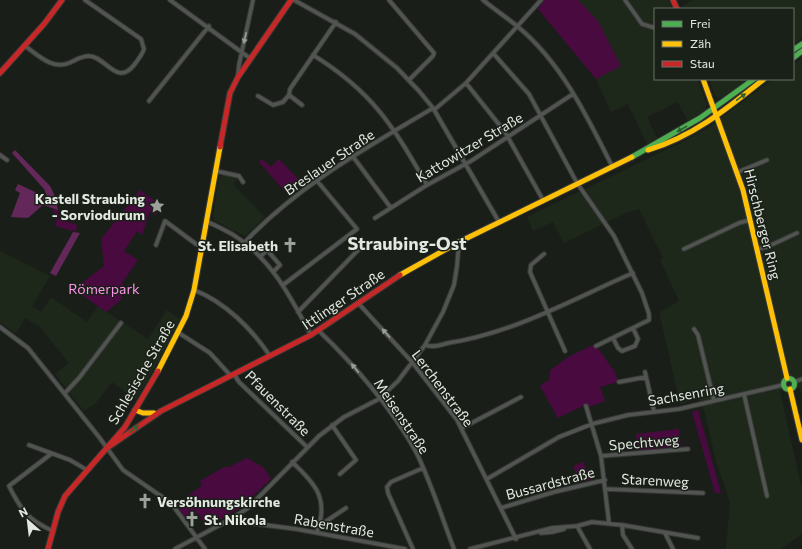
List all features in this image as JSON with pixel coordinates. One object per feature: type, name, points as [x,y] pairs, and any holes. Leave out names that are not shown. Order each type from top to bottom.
[{"type":"street","points":[[0,74],[62,0]]},
{"type":"street","points":[[25,46],[47,61],[57,65],[63,65],[80,57],[90,56],[99,59],[116,72],[129,70],[144,49],[141,39],[85,0]]},
{"type":"street","points":[[170,0],[209,26],[251,59]]},
{"type":"street","points":[[238,77],[253,0]]},
{"type":"street","points":[[293,0],[336,22],[373,47],[409,80],[433,109],[499,222]]},
{"type":"street","name":"Schlesische Straße","points":[[116,439],[166,358],[179,333],[194,290],[216,171],[227,101],[238,77],[293,0]]},
{"type":"street","points":[[389,0],[434,53],[433,56],[409,80]]},
{"type":"street","points":[[483,0],[518,26],[540,49],[573,94],[612,166]]},
{"type":"street","name":"Breslauer Straße","points":[[245,242],[270,217],[318,182],[395,131],[433,109],[466,83],[541,0]]},
{"type":"street","points":[[624,0],[642,24],[654,28]]},
{"type":"street","points":[[258,96],[273,105],[283,102],[289,95],[292,86],[336,22]]},
{"type":"street","points":[[149,101],[209,26]]},
{"type":"street","points":[[794,57],[802,51]]},
{"type":"street","points":[[493,53],[520,83],[542,115],[577,183],[606,224],[633,272],[650,317],[646,322],[596,346]]},
{"type":"street","points":[[313,56],[336,70],[363,92],[377,106],[395,131],[427,185]]},
{"type":"street","name":"Hirschberger Ring","points":[[704,80],[738,172],[788,378]]},
{"type":"street","name":"Ittlinger Straße","points":[[644,151],[714,108],[753,80]]},
{"type":"street","name":"Ittlinger Straße","points":[[107,448],[161,411],[311,335],[408,270],[459,242],[612,166],[644,151],[677,139],[717,115],[763,80]]},
{"type":"street","points":[[466,83],[508,137],[543,200]]},
{"type":"street","name":"Kattowitzer Straße","points":[[375,218],[427,185],[465,165],[573,94]]},
{"type":"street","points":[[289,95],[302,105]]},
{"type":"street","points":[[0,155],[7,160]]},
{"type":"street","points":[[354,158],[391,208]]},
{"type":"street","points":[[738,172],[767,160]]},
{"type":"street","points":[[216,171],[239,176],[243,182]]},
{"type":"street","points":[[283,285],[357,229],[318,182]]},
{"type":"street","points":[[684,249],[739,223],[750,220]]},
{"type":"street","points":[[156,244],[165,221],[196,244],[202,246]]},
{"type":"street","points":[[207,222],[245,242],[261,256],[274,271],[283,285],[311,335]]},
{"type":"street","points":[[757,250],[797,233]]},
{"type":"street","points":[[175,549],[238,514],[258,498],[307,447],[332,425],[379,399],[398,381],[425,345],[444,312],[454,285],[459,242]]},
{"type":"street","points":[[298,312],[361,247]]},
{"type":"street","points":[[261,256],[267,250],[280,265],[274,271]]},
{"type":"street","points":[[544,254],[531,265],[530,269],[565,351]]},
{"type":"street","points":[[425,345],[430,346],[457,342],[494,333],[548,311],[633,272]]},
{"type":"street","points":[[194,290],[218,302],[255,336],[270,356]]},
{"type":"street","name":"Lerchenstraße","points":[[359,304],[412,362],[462,428],[516,539]]},
{"type":"street","points":[[65,393],[79,378],[120,323]]},
{"type":"street","points":[[0,327],[28,348],[65,393],[123,470],[171,503],[205,549]]},
{"type":"street","points":[[613,338],[618,348],[622,351],[635,346],[638,339],[633,328]]},
{"type":"street","points":[[694,329],[698,335],[714,401]]},
{"type":"street","name":"Meisenstraße","points":[[319,330],[352,364],[412,445],[423,468],[454,549]]},
{"type":"street","name":"Pfauenstraße","points":[[179,333],[210,353],[307,447]]},
{"type":"street","points":[[645,372],[654,411]]},
{"type":"street","points":[[619,382],[646,377]]},
{"type":"street","points":[[790,389],[786,389],[784,381],[788,378],[792,379],[794,382]]},
{"type":"street","points":[[794,382],[802,379]]},
{"type":"street","points":[[790,389],[793,388],[794,382]]},
{"type":"street","name":"Sachsenring","points":[[487,479],[554,440],[592,424],[628,415],[679,409],[784,385]]},
{"type":"street","points":[[790,389],[802,440]]},
{"type":"street","points":[[744,394],[767,496]]},
{"type":"street","points":[[462,428],[521,397]]},
{"type":"street","points":[[586,406],[601,456],[609,523]]},
{"type":"street","name":"Ittlinger Straße","points":[[135,410],[149,415],[161,411]]},
{"type":"street","points":[[332,425],[356,460],[340,474]]},
{"type":"street","name":"Ittlinger Straße","points":[[48,549],[65,496],[116,439]]},
{"type":"street","points":[[29,445],[70,460],[87,470]]},
{"type":"street","name":"Spechtweg","points":[[601,456],[688,449]]},
{"type":"street","points":[[51,454],[9,486],[17,503],[26,515],[36,523],[53,531]]},
{"type":"street","points":[[292,462],[311,480],[318,492],[321,507],[317,532]]},
{"type":"street","points":[[413,549],[388,493],[387,487],[391,482],[423,468]]},
{"type":"street","name":"Bussardstraße","points":[[501,508],[540,495],[605,480]]},
{"type":"street","name":"Starenweg","points":[[606,489],[703,493]]},
{"type":"street","name":"Rabenstraße","points":[[319,526],[346,508]]},
{"type":"street","name":"Rabenstraße","points":[[238,514],[248,523],[317,532],[405,549]]},
{"type":"street","points":[[470,549],[516,539],[552,528],[577,526],[588,523],[609,523],[698,538]]},
{"type":"street","points":[[622,525],[622,535],[632,549]]},
{"type":"street","points":[[577,526],[590,549]]},
{"type":"street","points":[[665,533],[673,549]]},
{"type":"shaded area","points":[[578,0],[668,0],[672,8],[654,8],[654,80],[697,80],[707,105],[704,111],[688,121],[678,102],[647,117],[657,138],[647,144],[628,104],[611,112],[596,79],[621,66],[598,21]]},
{"type":"shaded area","points":[[693,0],[802,0],[802,38],[794,44],[794,8],[680,7]]},
{"type":"shaded area","points":[[802,58],[802,396],[800,388],[780,391],[802,490],[802,534],[781,549],[726,549],[730,502],[716,461],[704,409],[698,399],[680,404],[660,316],[660,312],[679,301],[660,260],[663,258],[639,209],[628,212],[564,243],[553,222],[533,231],[527,217],[680,143],[709,127],[772,80],[794,80],[794,63]]},
{"type":"shaded area","points":[[709,80],[747,80],[723,97],[718,98],[715,95]]},
{"type":"shaded area","points":[[15,150],[50,186],[54,194],[58,210],[43,205],[28,218],[11,217],[20,193],[15,190],[18,184],[48,198],[44,189],[12,153]]},
{"type":"shaded area","points":[[223,174],[236,177],[238,179],[233,184],[265,217],[245,236],[215,221],[213,216],[219,177]]},
{"type":"shaded area","points":[[73,232],[80,233],[56,276],[50,273]]},
{"type":"shaded area","points":[[0,251],[50,276],[32,306],[41,312],[51,297],[87,322],[98,306],[148,339],[167,310],[180,319],[161,357],[136,400],[112,382],[96,403],[84,411],[55,374],[69,363],[40,327],[25,318],[16,334],[0,322]]},
{"type":"green space","points":[[545,0],[578,0],[598,21],[621,66],[596,79],[538,9]]},
{"type":"green space","points":[[262,159],[271,167],[279,159],[299,180],[286,193],[259,162]]},
{"type":"green space","name":"Römerpark","points":[[140,190],[162,206],[155,215],[150,212],[142,235],[137,231],[124,251],[138,260],[122,283],[125,289],[121,296],[122,299],[106,312],[74,289],[104,266],[101,239]]},
{"type":"green space","points":[[52,209],[58,210],[60,219],[77,225],[76,232],[55,226],[57,218]]},
{"type":"green space","points":[[595,344],[615,372],[618,382],[600,387],[605,401],[589,407],[587,404],[558,418],[540,386],[550,379],[550,370],[570,356]]},
{"type":"green space","points":[[698,410],[721,493],[715,493],[692,412]]},
{"type":"green space","points":[[679,429],[681,446],[638,451],[636,434]]},
{"type":"green space","points":[[247,458],[263,467],[271,479],[239,509],[206,527],[198,513],[185,519],[176,502],[179,499],[182,501],[202,485],[200,481],[224,467],[229,467]]},
{"type":"green space","points":[[583,462],[591,480],[580,482],[573,466]]},
{"type":"traffic: fast","points":[[794,49],[802,44]]},
{"type":"traffic: fast","points":[[794,57],[802,51]]},
{"type":"traffic: fast","points":[[632,157],[700,118],[753,80]]},
{"type":"traffic: fast","points":[[789,378],[793,380],[795,384],[793,388],[789,390],[785,388],[783,384],[785,380],[789,378]]},
{"type":"traffic: slow","points":[[703,80],[743,190],[787,378]]},
{"type":"traffic: slow","points":[[648,150],[680,138],[695,129],[723,111],[763,80]]},
{"type":"traffic: slow","points":[[158,371],[186,316],[194,290],[220,147]]},
{"type":"traffic: slow","points":[[400,275],[459,242],[632,157]]},
{"type":"traffic: slow","points":[[790,389],[802,440]]},
{"type":"traffic: slow","points":[[135,410],[143,413],[154,413]]},
{"type":"traffic: jam","points":[[0,73],[44,24],[62,0]]},
{"type":"traffic: jam","points":[[220,147],[230,93],[238,77],[291,0]]},
{"type":"traffic: jam","points":[[673,0],[677,8]]},
{"type":"traffic: jam","points":[[107,448],[161,411],[311,335],[400,275]]},
{"type":"traffic: jam","points":[[48,549],[58,512],[65,496],[125,427],[158,371]]},
{"type":"place","name":"Kastell Straubing - Sorviodurum","points":[[157,206]]},
{"type":"place","name":"St. Elisabeth","points":[[290,245]]},
{"type":"place","name":"Versöhnungskirche","points":[[145,501]]},
{"type":"place","name":"St. Nikola","points":[[192,519]]},
{"type":"district","name":"Straubing-Ost","points":[[407,243]]}]
